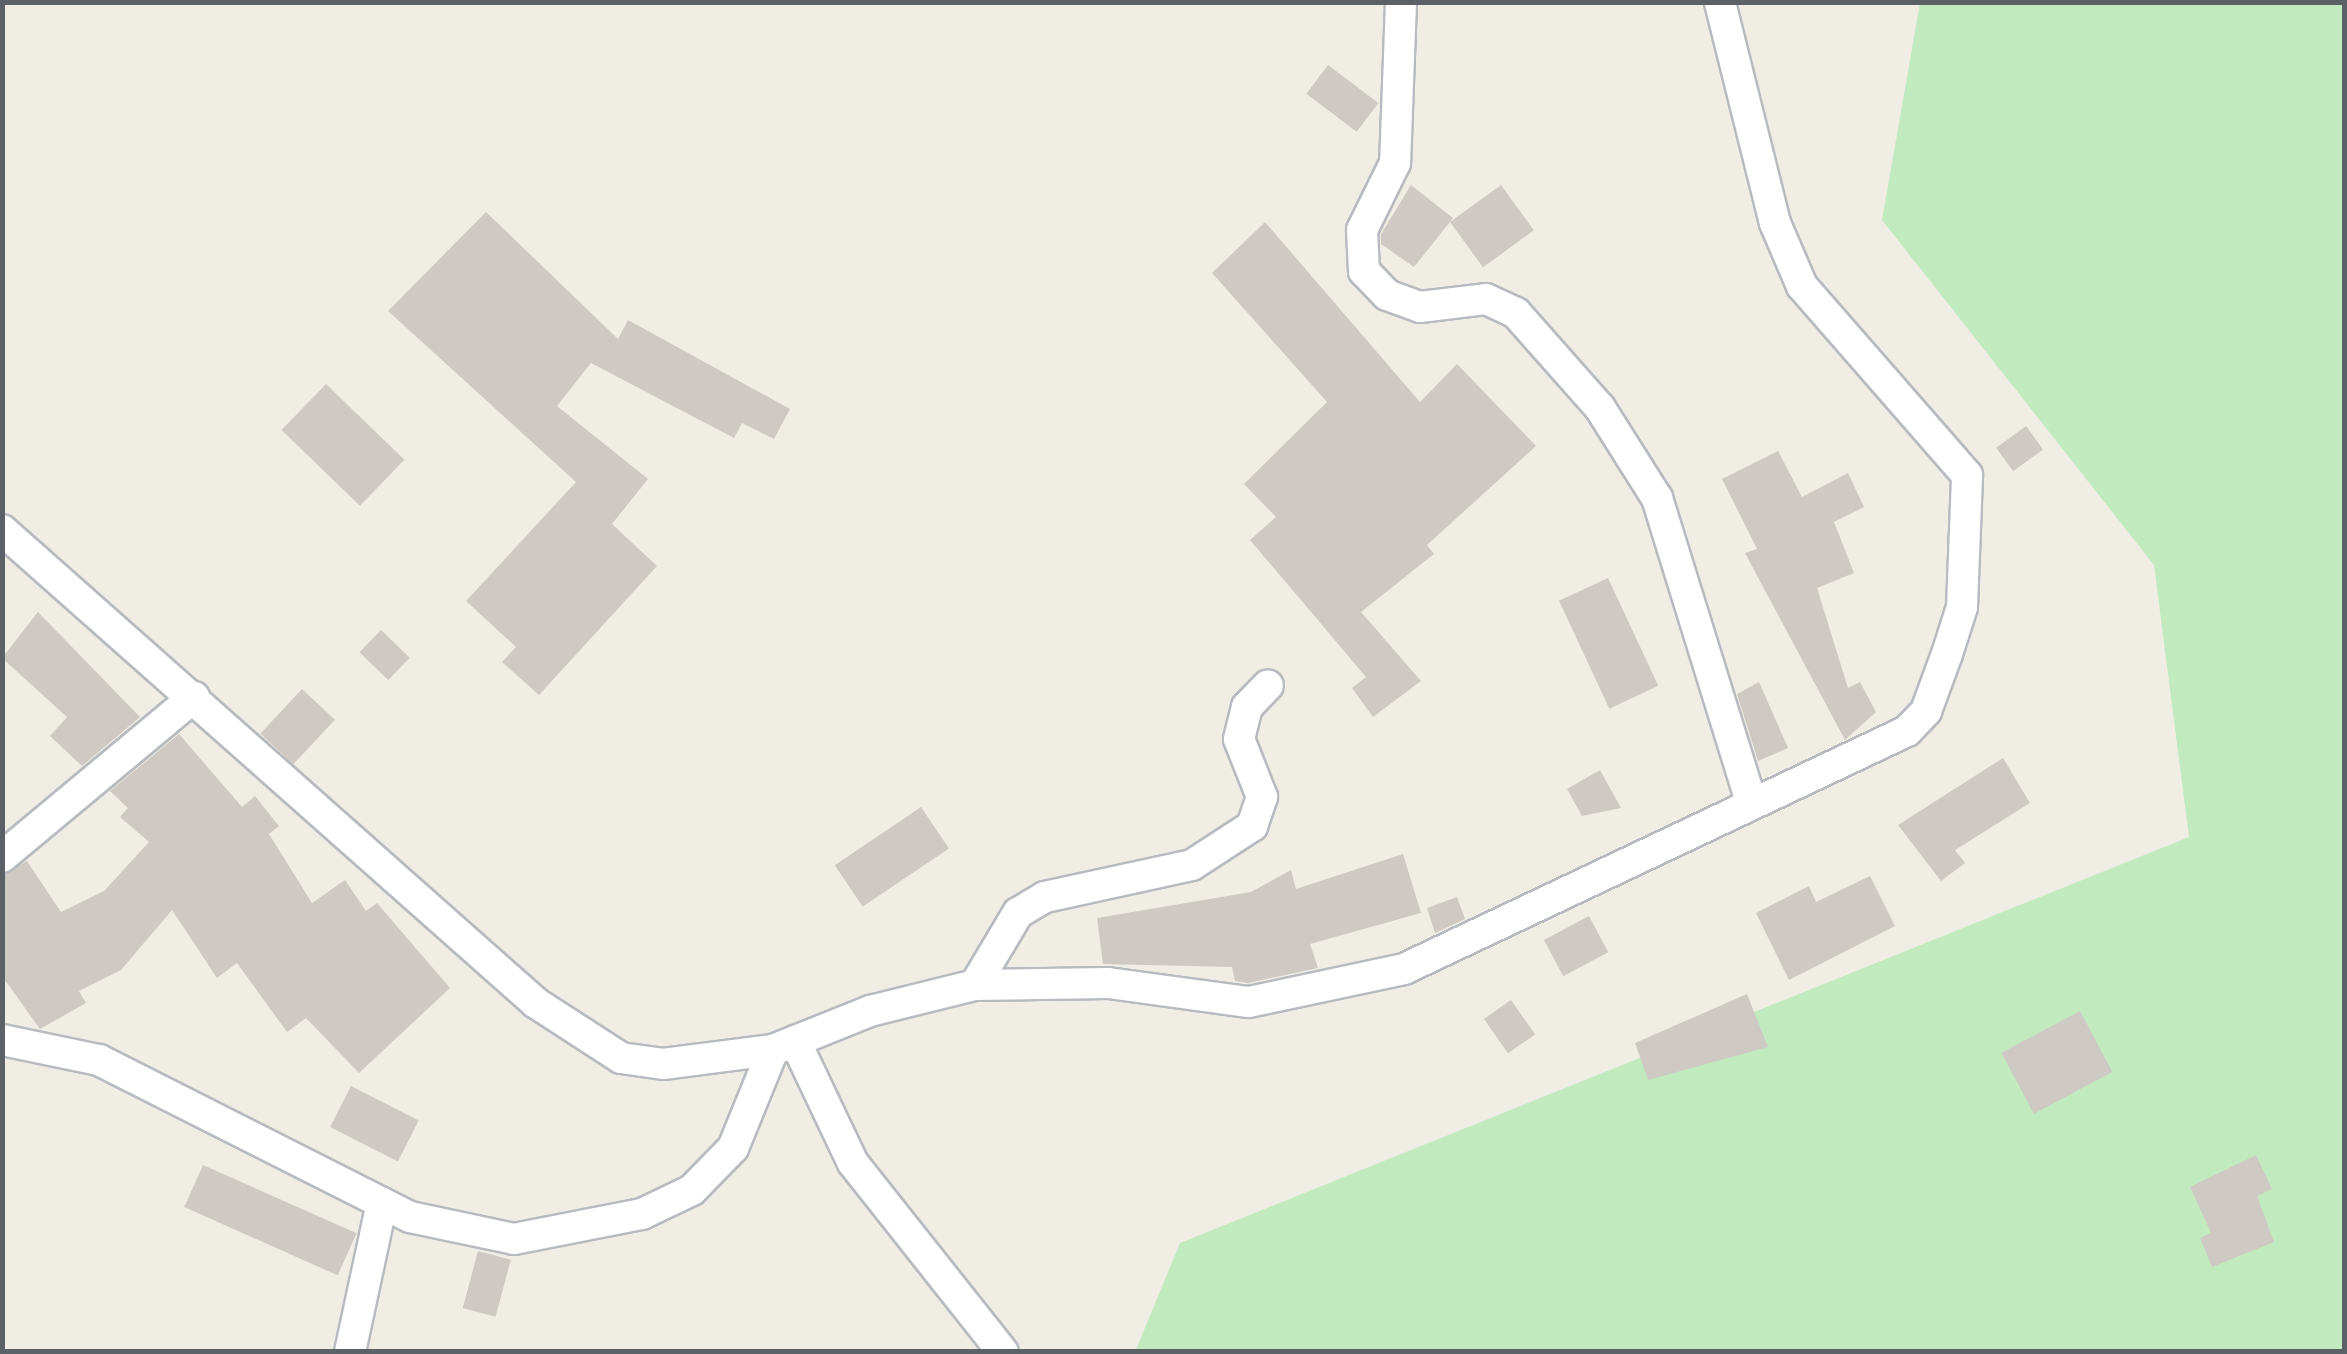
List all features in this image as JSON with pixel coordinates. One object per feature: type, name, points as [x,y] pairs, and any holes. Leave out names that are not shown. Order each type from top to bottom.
[{"type":"street","points":[[1402,2],[1395,163],[1362,230],[1364,272],[1387,295],[1420,307],[1486,299],[1516,313],[1600,408],[1657,498],[1750,799]]},
{"type":"street","points":[[2,530],[594,1048],[663,1064],[784,1045],[975,984],[1108,983],[1250,1002],[1345,985],[1480,939],[1750,799],[1908,731],[1926,712],[1962,608],[1969,497],[1958,459],[1818,314],[1788,260],[1720,2]]},
{"type":"street","points":[[975,984],[1018,913],[1045,897],[1192,866],[1252,826],[1262,797],[1240,739],[1247,708],[1268,685]]},
{"type":"street","points":[[2,857],[194,698]]},
{"type":"street","points":[[2,1040],[99,1060],[382,1203],[492,1239],[642,1214],[692,1190],[732,1148],[784,1045]]},
{"type":"street","points":[[784,1045],[853,1163],[1003,1352]]},
{"type":"street","points":[[350,1352],[382,1203]]},
{"type":"green space","points":[[1920,3],[2344,3],[2344,1351],[1135,1352],[1180,1243],[2189,837],[2154,565],[1882,220]]},
{"type":"building","points":[[1328,65],[1378,103],[1357,132],[1306,94]]},
{"type":"building","points":[[1411,185],[1453,218],[1414,267],[1381,244],[1381,234]]},
{"type":"building","points":[[1501,185],[1534,230],[1483,267],[1450,222]]},
{"type":"building","points":[[486,212],[618,339],[628,320],[790,409],[774,439],[742,423],[734,438],[591,363],[557,406],[648,479],[612,524],[657,566],[539,695],[502,662],[516,647],[466,601],[576,482],[388,311]]},
{"type":"building","points":[[1265,222],[1420,402],[1457,364],[1536,446],[1427,545],[1434,554],[1361,612],[1421,681],[1373,717],[1352,688],[1366,677],[1250,540],[1276,517],[1244,484],[1327,402],[1212,273]]},
{"type":"building","points":[[326,384],[404,460],[360,506],[282,430]]},
{"type":"building","points":[[2026,426],[2043,449],[2013,471],[1996,448]]},
{"type":"building","points":[[1778,451],[1802,497],[1848,473],[1864,507],[1834,522],[1854,573],[1817,588],[1848,688],[1860,682],[1876,712],[1845,740],[1745,553],[1757,549],[1722,479]]},
{"type":"building","points":[[1608,578],[1658,686],[1609,709],[1559,601]]},
{"type":"building","points":[[38,612],[140,717],[82,766],[50,736],[67,717],[2,658]]},
{"type":"building","points":[[381,630],[410,658],[388,680],[359,652]]},
{"type":"building","points":[[1759,682],[1788,748],[1758,761],[1737,694]]},
{"type":"building","points":[[302,689],[335,720],[293,764],[260,734]]},
{"type":"building","points":[[179,734],[242,807],[255,796],[279,826],[269,834],[312,903],[345,880],[366,911],[377,903],[450,988],[359,1073],[306,1018],[287,1032],[237,963],[217,978],[172,910],[121,970],[79,991],[86,1003],[40,1029],[2,976],[2,875],[27,861],[61,912],[104,891],[149,842],[120,817],[128,808],[110,791]]},
{"type":"building","points":[[2003,758],[2030,803],[1955,850],[1965,863],[1941,881],[1898,825]]},
{"type":"building","points":[[1600,770],[1621,808],[1582,816],[1567,789]]},
{"type":"building","points":[[921,807],[949,848],[863,907],[835,865]]},
{"type":"building","points":[[1403,854],[1421,913],[1310,944],[1318,968],[1248,983],[1235,981],[1232,967],[1103,964],[1097,918],[1251,892],[1291,870],[1296,889]]},
{"type":"building","points":[[1870,876],[1895,926],[1789,980],[1756,913],[1809,886],[1816,902]]},
{"type":"building","points":[[1457,897],[1465,919],[1435,933],[1427,908]]},
{"type":"building","points":[[1589,916],[1608,952],[1563,976],[1544,940]]},
{"type":"building","points":[[1747,994],[1768,1047],[1648,1080],[1635,1043]]},
{"type":"building","points":[[1511,1000],[1535,1034],[1508,1053],[1484,1019]]},
{"type":"building","points":[[2080,1011],[2112,1072],[2034,1114],[2001,1053]]},
{"type":"building","points":[[351,1086],[419,1121],[398,1161],[330,1127]]},
{"type":"building","points":[[2256,1155],[2272,1189],[2257,1196],[2274,1242],[2212,1267],[2200,1238],[2211,1233],[2190,1187]]},
{"type":"building","points":[[203,1165],[356,1233],[338,1275],[184,1207]]},
{"type":"building","points":[[478,1251],[511,1260],[496,1317],[463,1308]]}]
